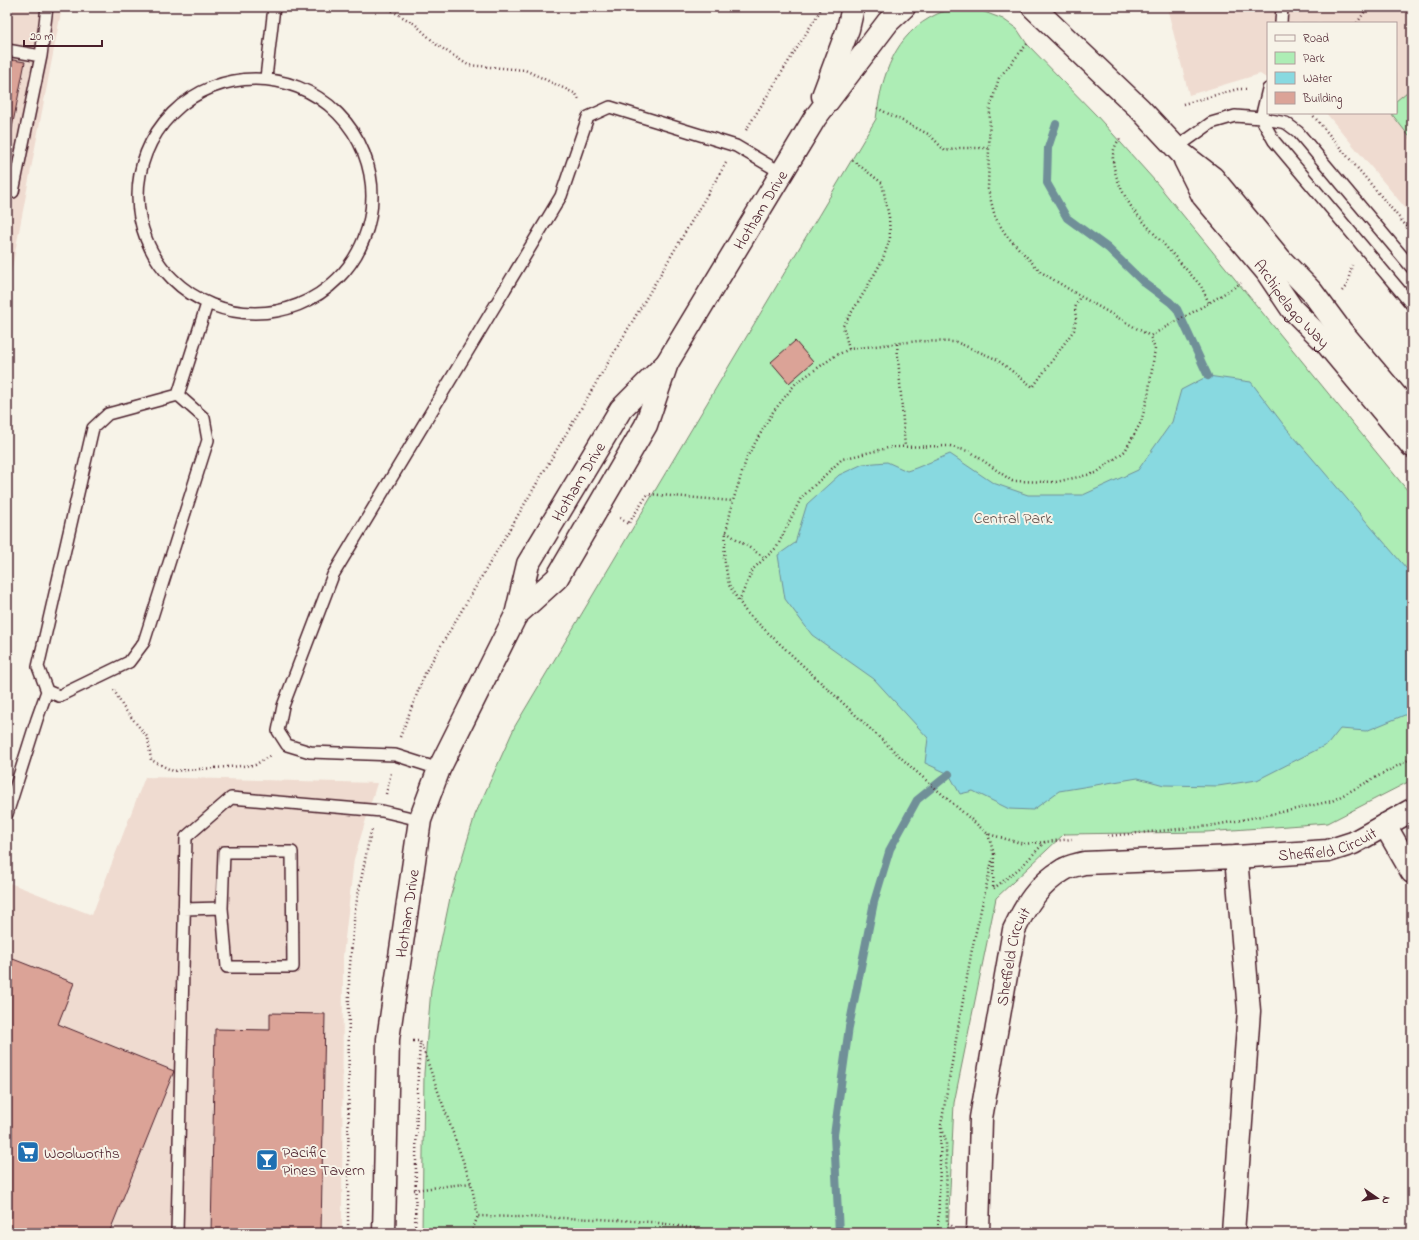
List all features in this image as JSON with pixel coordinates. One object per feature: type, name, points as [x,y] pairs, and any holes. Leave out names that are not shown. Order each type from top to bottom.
[{"type":"street","name":"Hotham Drive","points":[[815,118],[848,29],[853,7]]},
{"type":"street","name":"Hotham Drive","points":[[516,615],[557,578],[646,426],[667,363],[815,118],[888,22],[904,7]]},
{"type":"street","name":"Archipelago Way","points":[[1033,7],[1140,109],[1179,151],[1213,178],[1281,260],[1312,292],[1341,330],[1412,415]]},
{"type":"street","name":"Archipelago Way","points":[[1179,151],[1203,196],[1267,272],[1292,309],[1327,344],[1412,446]]},
{"type":"street","name":"Hotham Drive","points":[[384,1233],[388,1039],[420,820],[439,769],[516,615],[528,564],[621,409],[667,363]]},
{"type":"street","name":"Sheffield Circuit","points":[[978,1233],[981,1118],[1014,930],[1026,906],[1043,884],[1064,869],[1084,863],[1236,857],[1328,851],[1353,843],[1412,810]]},
{"type":"street","points":[[1385,825],[1412,872]]},
{"type":"street","points":[[1233,1233],[1249,1012],[1236,857]]},
{"type":"lane","points":[[7,191],[13,192],[41,56],[47,7]]},
{"type":"lane","points":[[266,78],[274,7]]},
{"type":"lane","points":[[1281,22],[1282,7]]},
{"type":"lane","points":[[7,50],[41,56]]},
{"type":"lane","points":[[266,78],[300,86],[339,112],[363,147],[373,201],[362,246],[336,282],[300,305],[260,314],[230,311],[207,304],[175,284],[153,256],[139,217],[137,192],[152,139],[177,107],[215,84],[266,78]]},
{"type":"lane","points":[[1267,91],[1261,118],[1274,141],[1412,305]]},
{"type":"lane","points":[[439,769],[395,755],[310,752],[287,745],[278,731],[283,706],[333,575],[561,196],[588,117],[610,107],[736,146],[782,173]]},
{"type":"lane","points":[[1179,151],[1211,123],[1235,116],[1261,118],[1286,123],[1298,132],[1412,268]]},
{"type":"lane","points":[[178,395],[207,304]]},
{"type":"lane","points":[[47,691],[59,696],[129,662],[144,642],[208,440],[204,418],[178,395]]},
{"type":"lane","points":[[7,814],[47,691],[38,667],[93,428],[108,414],[178,395]]},
{"type":"lane","points":[[177,1233],[186,837],[231,798],[382,810],[420,820]]},
{"type":"lane","points":[[224,852],[292,852],[293,967],[227,968],[222,908],[224,852]]},
{"type":"lane","points":[[184,909],[222,908]]},
{"type":"path","points":[[385,7],[415,24],[437,45],[468,65],[525,70],[576,94],[588,117]]},
{"type":"path","points":[[1358,22],[1368,7]]},
{"type":"path","points":[[739,601],[753,569],[777,547],[801,498],[842,459],[892,447],[950,446],[971,452],[1012,481],[1056,482],[1096,473],[1126,451],[1141,422],[1148,396],[1155,349],[1150,336],[1041,272],[1006,235],[994,217],[988,189],[990,108],[1000,78],[1027,44]]},
{"type":"path","points":[[1183,104],[1238,89],[1267,91]]},
{"type":"path","points":[[878,108],[930,135],[945,151],[960,148],[990,148]]},
{"type":"path","points":[[1312,114],[1318,119],[1412,233]]},
{"type":"path","points":[[1120,139],[1115,146],[1114,161],[1117,181],[1125,198],[1134,211],[1201,286],[1209,303]]},
{"type":"path","points":[[849,349],[843,326],[866,291],[883,259],[890,238],[889,217],[882,183],[851,159]]},
{"type":"path","points":[[1342,291],[1347,285],[1352,264]]},
{"type":"path","points":[[1150,336],[1209,303],[1240,283]]},
{"type":"path","points":[[1076,839],[1024,844],[988,834],[912,768],[746,612],[729,585],[724,558],[726,532],[733,501],[747,458],[772,412],[796,383],[849,349],[918,341],[956,342],[996,359],[1033,387],[1074,330],[1076,319],[1075,308],[1080,296]]},
{"type":"path","points":[[897,344],[905,447]]},
{"type":"path","points":[[663,495],[733,501]]},
{"type":"path","points":[[726,532],[764,558]]},
{"type":"path","points":[[106,673],[123,707],[148,738],[151,760],[174,771],[255,765],[287,745]]},
{"type":"path","points":[[1100,836],[1210,826],[1332,801],[1412,758]]},
{"type":"path","points":[[988,834],[994,854],[993,889],[1021,867],[1045,842]]},
{"type":"path","points":[[938,1233],[941,1125],[972,949],[994,854]]},
{"type":"path","points":[[388,1039],[420,1041]]},
{"type":"path","points":[[420,1041],[471,1183],[478,1216],[471,1233]]},
{"type":"path","points":[[415,1233],[417,1091],[420,1041]]},
{"type":"path","points":[[941,1125],[946,1142],[947,1222],[955,1229]]},
{"type":"path","points":[[385,1193],[471,1183]]},
{"type":"path","points":[[478,1216],[652,1222],[726,1233]]},
{"type":"shaded area","points":[[7,7],[62,7],[7,294]]},
{"type":"shaded area","points":[[1167,7],[1412,7],[1412,216],[1327,114],[1397,114],[1397,22],[1267,22],[1267,78],[1260,74],[1189,95]]},
{"type":"shaded area","points":[[145,777],[377,783],[354,859],[343,956],[342,1233],[7,1233],[7,882],[92,915]]},
{"type":"green space","name":"Central Park","points":[[974,8],[1003,19],[1017,29],[1027,44],[1096,115],[1155,181],[1412,496],[1412,780],[1328,823],[1206,832],[1064,834],[996,898],[954,1103],[948,1233],[422,1233],[424,1073],[431,989],[450,898],[475,815],[515,726],[876,119],[882,87],[900,44],[922,22],[941,12]]},
{"type":"green space","points":[[1412,88],[1412,140],[1392,114],[1397,114],[1397,100]]},
{"type":"water","points":[[1208,376],[1251,382],[1283,424],[1412,575],[1412,712],[1366,731],[1340,729],[1328,744],[1257,780],[1218,786],[1164,785],[1138,778],[1059,791],[1033,810],[1009,809],[973,791],[960,794],[949,774],[925,763],[928,738],[874,679],[812,635],[785,599],[778,555],[795,543],[807,504],[839,475],[863,464],[887,462],[907,471],[950,454],[993,483],[1028,495],[1083,495],[1138,470],[1172,422],[1181,390]]},
{"type":"building","points":[[7,7],[12,7],[7,31]]},
{"type":"building","points":[[7,59],[25,62],[7,153]]},
{"type":"building","points":[[795,341],[813,362],[789,383],[771,362]]},
{"type":"building","points":[[13,959],[74,983],[58,1024],[174,1071],[109,1233],[7,1233],[7,973]]},
{"type":"building","points":[[270,1013],[325,1014],[321,1233],[211,1233],[215,1029],[270,1030]]},
{"type":"waterway","points":[[1056,124],[1048,148],[1047,183],[1067,218],[1108,248],[1142,281],[1177,309],[1208,376]]},
{"type":"waterway","points":[[839,1233],[834,1135],[849,1027],[874,902],[890,849],[917,800],[949,774]]},
{"type":"place","name":"Woolworths","points":[[28,1152]]},
{"type":"place","name":"Pacific Pines Tavern","points":[[267,1160]]}]
